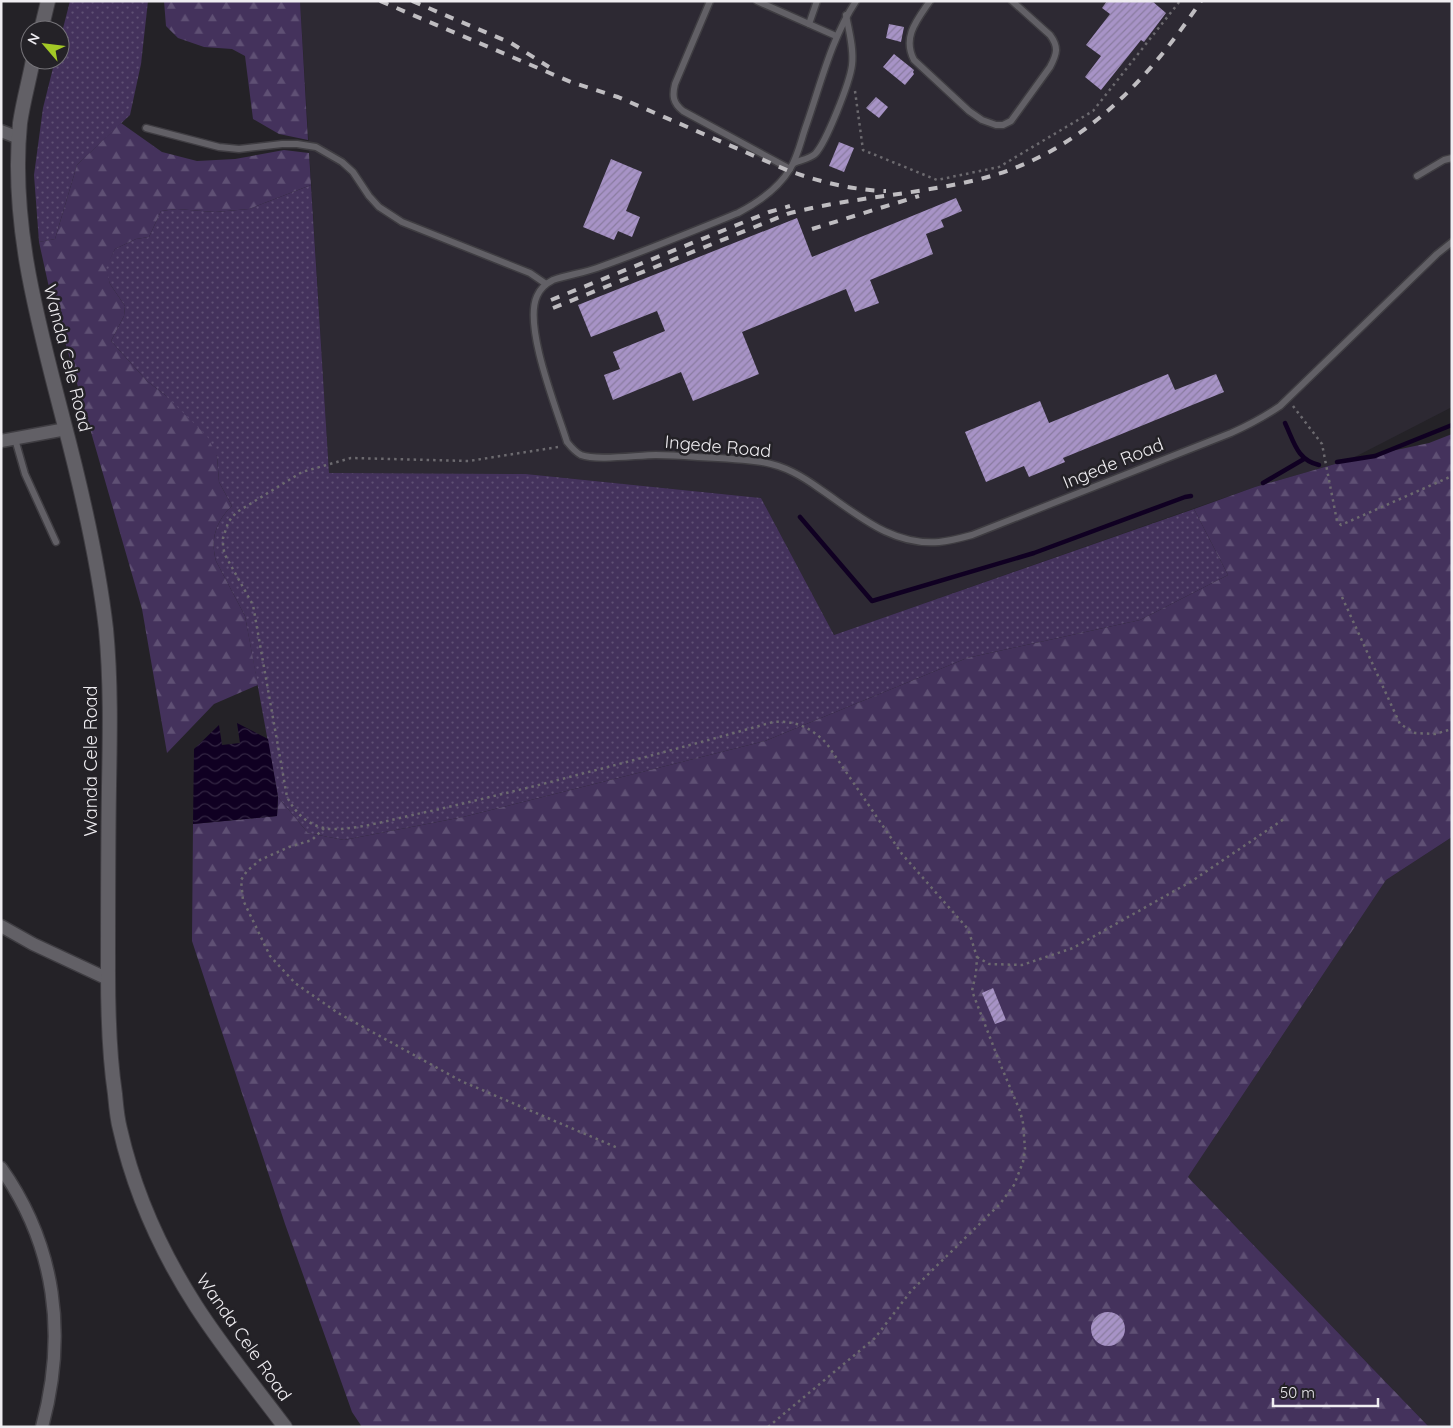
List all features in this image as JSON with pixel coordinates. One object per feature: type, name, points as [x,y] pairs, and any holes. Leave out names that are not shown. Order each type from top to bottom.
[{"type":"street","points":[[43,20],[48,1]]},
{"type":"street","name":"Wanda Cele Road","points":[[32,70],[20,120],[19,187],[22,232],[38,322],[66,429],[98,576],[110,685],[108,1010],[112,1072],[120,1128],[139,1191],[165,1250],[196,1307],[285,1427]]},
{"type":"street","points":[[1,131],[20,138]]},
{"type":"street","points":[[1,441],[66,429]]},
{"type":"street","points":[[1,926],[33,944],[108,979]]},
{"type":"street","points":[[1,1168],[15,1188],[41,1246],[48,1270],[54,1304],[56,1336],[54,1366],[42,1427]]},
{"type":"lane","points":[[710,1],[675,84],[673,92],[674,103],[683,112],[792,166]]},
{"type":"lane","points":[[757,1],[836,36]]},
{"type":"lane","points":[[809,24],[817,1]]},
{"type":"lane","points":[[570,445],[552,396],[535,335],[534,319],[537,296],[546,284],[553,280],[592,270],[738,213],[756,204],[780,183],[792,166],[836,36],[846,15],[856,1]]},
{"type":"lane","points":[[930,1],[912,28],[910,53],[914,60],[969,111],[982,120],[996,125],[1004,125],[1014,117],[1055,58],[1055,42],[1050,34],[1012,1]]},
{"type":"lane","points":[[792,166],[810,157],[820,148],[844,93],[852,65],[852,48],[846,15]]},
{"type":"lane","points":[[146,128],[219,147],[239,148],[297,144],[316,147],[342,162],[353,172],[379,207],[402,222],[530,273],[546,284]]},
{"type":"lane","points":[[1416,176],[1444,160],[1452,158]]},
{"type":"lane","name":"Ingede Road","points":[[570,445],[580,455],[588,457],[667,456],[730,459],[776,465],[801,476],[877,528],[892,535],[914,541],[938,542],[972,535],[1253,424],[1287,399],[1450,246]]},
{"type":"lane","points":[[15,439],[25,474],[56,542]]},
{"type":"path","points":[[1287,399],[1322,444],[1337,521],[1342,526],[1452,476]]},
{"type":"path","points":[[570,445],[469,462],[350,458],[302,472],[237,512],[228,523],[223,538],[223,546],[226,555],[254,605],[287,798],[298,814],[314,825],[334,829],[359,826],[440,809],[650,757],[773,722],[789,722],[806,727],[827,744],[902,854],[968,929],[977,957],[972,991],[1020,1111],[1025,1136],[1023,1162],[1014,1184],[1000,1204],[911,1291],[875,1338],[768,1427]]},
{"type":"path","points":[[1342,597],[1400,724],[1415,733],[1435,734],[1452,729]]},
{"type":"path","points":[[977,957],[989,964],[1022,965],[1072,948],[1192,880],[1284,819]]},
{"type":"path","points":[[324,828],[312,840],[289,847],[260,860],[247,871],[241,880],[243,900],[270,956],[295,983],[338,1013],[462,1082],[618,1148]]},
{"type":"shaded area","points":[[300,1],[1452,1],[1452,407],[1349,460],[1255,487],[834,635],[761,498],[526,474],[329,474]]},
{"type":"shaded area","points":[[1452,837],[1452,1427],[1429,1427],[1188,1177],[1386,880]]},
{"type":"green space","points":[[70,1],[148,1],[141,64],[130,115],[77,165],[55,239],[39,242],[34,175],[43,108],[52,70],[70,70],[70,20],[65,20]]},
{"type":"green space","points":[[164,1],[300,1],[308,140],[279,134],[253,119],[245,56],[232,49],[204,47],[178,38],[166,26]]},
{"type":"green space","points":[[121,123],[162,152],[197,161],[235,159],[284,150],[309,153],[311,185],[249,209],[215,212],[177,209],[161,211],[149,237],[136,239],[115,249],[106,268],[110,284],[125,306],[124,316],[111,341],[147,381],[165,395],[207,436],[217,456],[219,482],[232,506],[218,524],[214,538],[214,553],[216,561],[245,616],[258,685],[214,704],[167,753],[142,609],[48,283],[39,242],[55,239],[77,165]]},
{"type":"green space","points":[[311,185],[329,473],[526,474],[761,498],[834,635],[1194,509],[1228,575],[1140,620],[967,658],[765,741],[463,817],[344,840],[308,833],[278,797],[245,616],[216,561],[214,553],[214,538],[218,524],[232,506],[219,482],[217,456],[165,395],[147,381],[111,341],[124,316],[125,306],[110,284],[105,268],[115,249],[136,239],[149,237],[161,211],[177,209],[215,212],[249,209]]},
{"type":"green space","points":[[1452,434],[1452,837],[1386,880],[1188,1177],[1429,1427],[362,1427],[352,1412],[285,1224],[192,941],[193,824],[277,816],[278,797],[308,833],[344,840],[463,817],[765,741],[967,658],[1140,620],[1228,575],[1194,509],[1255,487],[1349,460],[1429,443]]},
{"type":"water","points":[[237,723],[268,739],[278,797],[277,816],[193,824],[194,749],[219,725],[222,745],[240,743]]},
{"type":"building","points":[[1107,1],[1152,1],[1166,13],[1144,42],[1141,40],[1101,90],[1085,77],[1101,56],[1086,45],[1110,14],[1102,8]]},
{"type":"building","points":[[889,24],[904,27],[901,42],[886,38]]},
{"type":"building","points":[[894,54],[914,70],[914,74],[905,85],[883,67]]},
{"type":"building","points":[[876,97],[888,107],[879,118],[866,108]]},
{"type":"building","points":[[839,142],[854,148],[844,172],[829,166]]},
{"type":"building","points":[[611,159],[642,172],[626,211],[640,217],[632,237],[618,231],[614,240],[583,227]]},
{"type":"building","points":[[956,198],[962,211],[941,220],[944,227],[926,234],[933,254],[870,280],[879,303],[855,312],[846,289],[742,332],[759,374],[693,401],[681,372],[613,400],[604,375],[620,369],[613,352],[665,331],[657,311],[591,337],[578,305],[797,218],[812,257]]},
{"type":"building","points":[[1168,374],[1175,390],[1216,374],[1224,392],[1063,458],[1065,462],[1029,477],[1024,466],[986,482],[965,432],[1040,401],[1049,423]]},
{"type":"building","points":[[993,988],[1006,1020],[995,1024],[982,993]]},
{"type":"building","points":[[1108,1312],[1120,1317],[1125,1329],[1120,1341],[1108,1346],[1096,1341],[1091,1329],[1096,1317]]},
{"type":"waterway","points":[[1285,423],[1301,455],[1312,463],[1319,465]]},
{"type":"waterway","points":[[1337,462],[1375,456],[1452,425]]},
{"type":"waterway","points":[[1263,483],[1304,459]]},
{"type":"waterway","points":[[800,517],[872,601],[1034,553],[1191,496]]},
{"type":"railway","points":[[380,1],[571,82],[618,97],[789,171],[837,185],[886,191]]},
{"type":"railway","points":[[412,1],[511,43],[549,67]]},
{"type":"railway","points":[[553,308],[787,214],[811,208],[932,189],[980,179],[1015,168],[1048,152],[1079,133],[1107,111],[1133,87],[1157,60],[1201,1]]},
{"type":"railway","points":[[812,229],[919,196]]},
{"type":"railway","points":[[551,300],[769,212],[790,206]]}]
